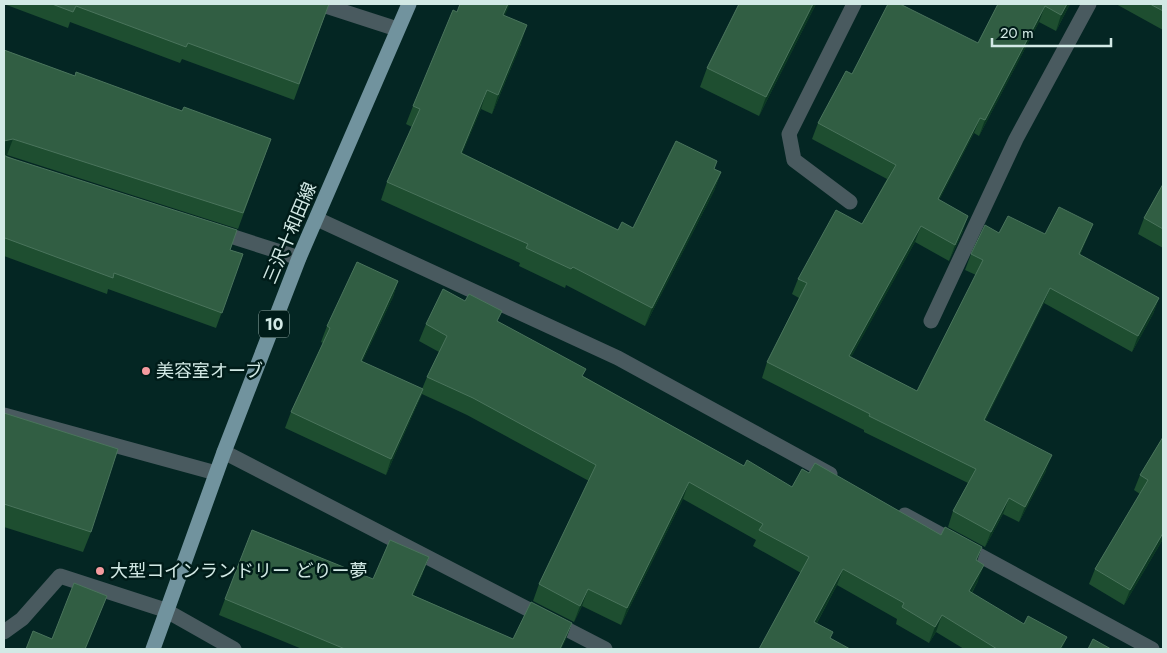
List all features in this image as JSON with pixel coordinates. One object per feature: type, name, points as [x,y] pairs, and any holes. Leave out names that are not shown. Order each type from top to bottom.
[{"type":"main road","name":"三沢十和田線","points":[[153,649],[224,452],[299,258],[409,4]]},
{"type":"street","points":[[320,4],[397,28]]},
{"type":"street","points":[[850,202],[794,160],[789,134],[854,4]]},
{"type":"street","points":[[931,321],[1016,139],[1089,4]]},
{"type":"street","points":[[317,219],[618,358],[846,482]]},
{"type":"street","points":[[198,226],[299,258]]},
{"type":"street","points":[[4,416],[216,474]]},
{"type":"street","points":[[224,452],[605,649]]},
{"type":"street","points":[[889,506],[1152,649]]},
{"type":"street","points":[[4,632],[22,619],[60,576],[166,610],[234,649]]},
{"type":"building","points":[[52,4],[329,4],[299,84],[188,43],[186,47],[76,6],[73,12]]},
{"type":"building","points":[[460,4],[508,4],[503,15],[527,25],[498,95],[487,90],[461,153],[618,230],[622,222],[633,228],[676,141],[717,161],[714,169],[721,172],[652,308],[573,267],[571,269],[526,248],[528,244],[387,182],[420,109],[413,106],[453,10],[457,12]]},
{"type":"building","points":[[739,4],[813,4],[766,97],[707,68]]},
{"type":"building","points":[[888,4],[900,4],[978,43],[998,4],[1067,4],[1061,15],[1045,6],[985,120],[980,118],[938,199],[968,216],[955,245],[921,226],[849,356],[917,391],[983,260],[971,254],[985,225],[999,233],[1008,216],[1045,234],[1059,207],[1093,224],[1079,254],[1159,298],[1138,336],[1050,288],[984,420],[1052,455],[1025,507],[1009,498],[991,532],[953,511],[976,469],[869,416],[870,414],[767,362],[807,283],[798,279],[836,210],[862,224],[896,165],[818,123],[846,71],[852,74]]},
{"type":"building","points":[[1150,4],[1163,4],[1163,11]]},
{"type":"building","points":[[4,50],[75,76],[76,72],[182,111],[184,107],[271,139],[243,213],[13,139],[4,141]]},
{"type":"building","points":[[4,155],[237,230],[230,250],[243,254],[222,313],[114,273],[113,278],[5,238],[4,241]]},
{"type":"building","points":[[1163,184],[1163,229],[1144,218]]},
{"type":"building","points":[[357,262],[398,281],[361,361],[423,389],[391,459],[291,412],[330,328],[327,326]]},
{"type":"building","points":[[443,289],[465,301],[469,294],[502,311],[497,321],[586,369],[582,376],[744,466],[747,460],[792,487],[802,469],[809,473],[815,463],[941,535],[945,527],[982,547],[976,560],[984,565],[969,591],[1024,624],[1028,616],[1067,637],[1060,649],[997,649],[942,615],[935,627],[902,607],[904,603],[843,569],[814,622],[833,632],[830,638],[850,649],[759,649],[809,557],[759,530],[763,524],[689,482],[627,608],[588,589],[580,606],[539,584],[596,465],[473,398],[427,377],[447,336],[426,324]]},
{"type":"building","points":[[4,413],[118,449],[91,532],[4,504]]},
{"type":"building","points":[[1163,437],[1163,533],[1130,590],[1095,569],[1148,480],[1140,475]]},
{"type":"building","points":[[252,530],[373,579],[390,540],[429,557],[412,595],[513,639],[531,602],[572,623],[560,649],[345,649],[225,599]]},
{"type":"building","points":[[74,583],[107,596],[85,649],[26,649],[33,631],[52,639]]},
{"type":"building","points":[[1093,639],[1111,649],[1088,649]]},
{"type":"place","name":"美容室オーブ","points":[[146,371]]},
{"type":"place","name":"大型コインランドリー どりー夢","points":[[100,571]]}]
